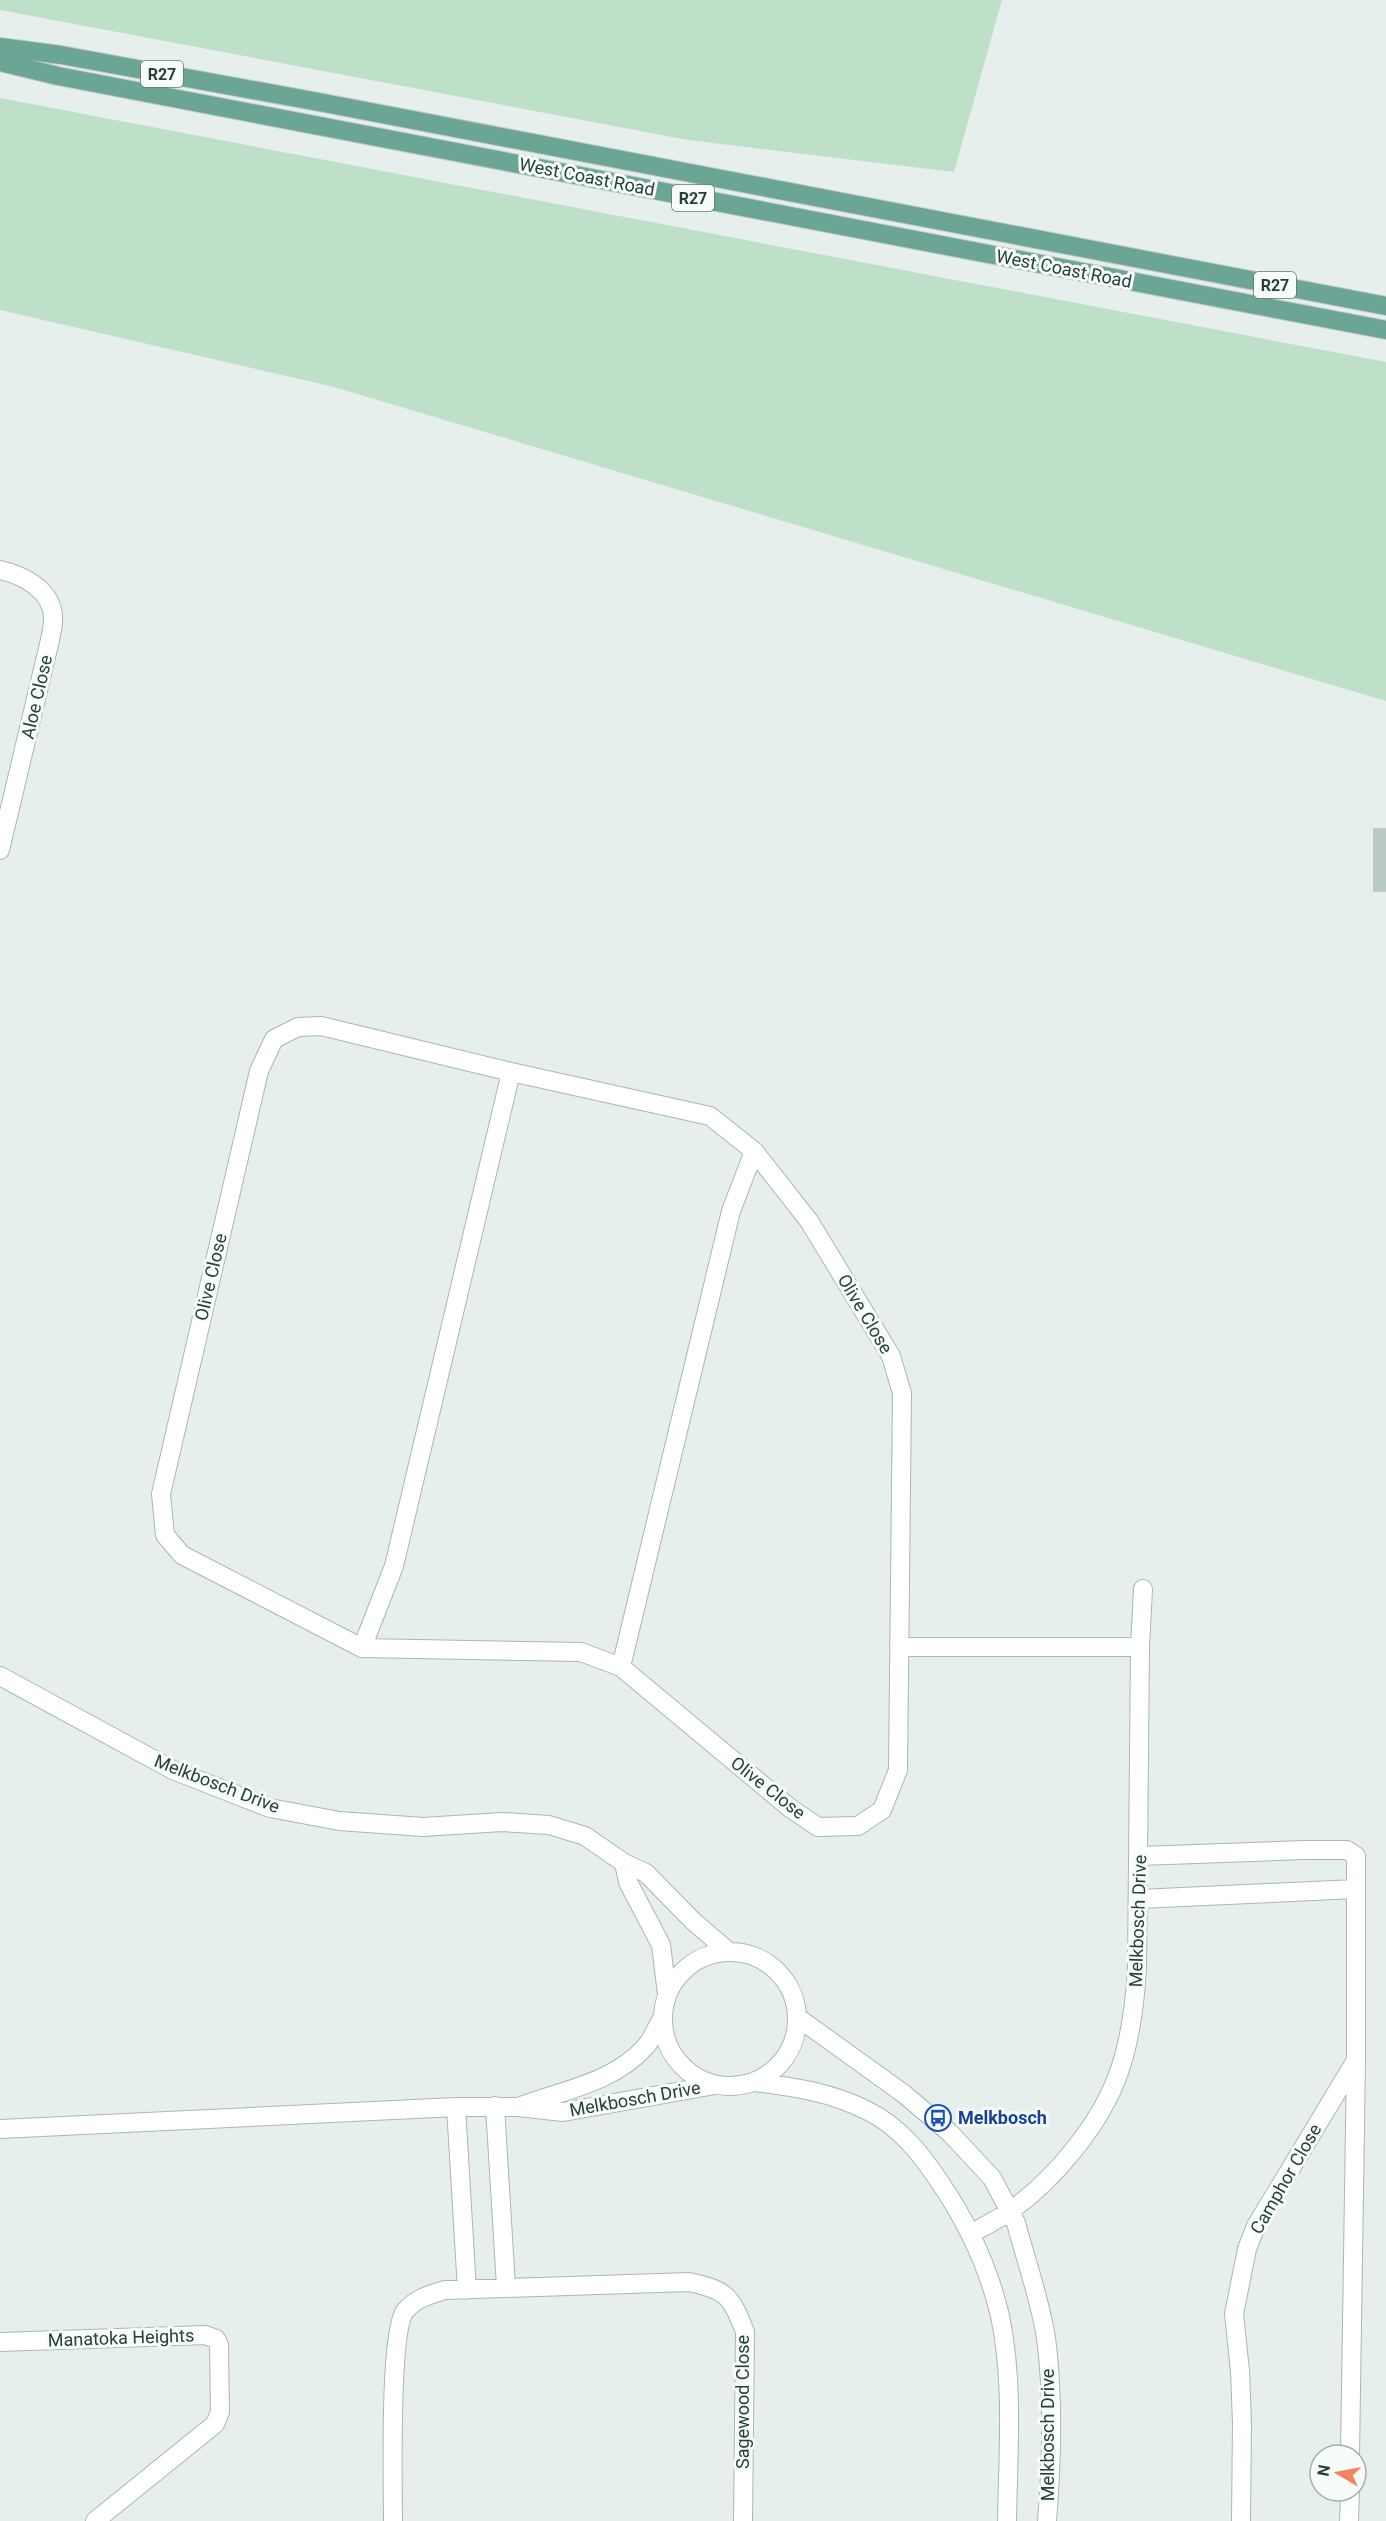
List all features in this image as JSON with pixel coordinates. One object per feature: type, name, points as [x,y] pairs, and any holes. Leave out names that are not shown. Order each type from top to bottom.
[{"type":"main road","name":"West Coast Road","points":[[0,47],[324,103],[1386,306]]},
{"type":"main road","name":"West Coast Road","points":[[0,62],[58,76],[1386,330]]},
{"type":"street","name":"Aloe Close","points":[[0,570],[30,580],[45,595],[53,615],[50,640],[0,850]]},
{"type":"street","name":"Olive Close","points":[[321,1026],[511,1072],[710,1116],[754,1151],[809,1221],[821,1240],[891,1356],[902,1393],[898,1770],[882,1810],[858,1827],[818,1827],[790,1809],[621,1667],[581,1652],[362,1648],[182,1555],[165,1535],[161,1494],[259,1071],[274,1039],[298,1027],[321,1026]]},
{"type":"street","points":[[362,1648],[394,1566],[511,1072]]},
{"type":"street","points":[[621,1667],[731,1211],[754,1151]]},
{"type":"street","name":"Melkbosch Drive","points":[[970,2234],[1010,2211],[1044,2183],[1071,2152],[1099,2114],[1119,2074],[1129,2041],[1135,2005],[1139,1899],[1140,1647],[1143,1589]]},
{"type":"street","points":[[899,1647],[1140,1647]]},
{"type":"street","name":"Melkbosch Drive","points":[[0,1677],[172,1770],[270,1808],[339,1821],[423,1827],[502,1822],[549,1825],[585,1836],[624,1863],[646,1873],[693,1921],[728,1951]]},
{"type":"street","points":[[1140,1856],[1347,1850],[1356,1856],[1356,2061],[1350,2443]]},
{"type":"street","points":[[624,1863],[628,1882],[661,1945],[667,1994],[663,2017],[666,2040],[677,2060],[694,2076],[715,2085],[734,2086],[754,2082],[772,2072],[786,2056],[795,2038],[797,2017],[794,1996],[784,1978],[769,1963],[750,1954],[728,1951],[709,1954],[692,1963],[678,1977],[667,1994]]},
{"type":"street","points":[[1139,1899],[1356,1889]]},
{"type":"street","name":"Melkbosch Drive","points":[[519,2107],[603,2078],[627,2064],[647,2045],[663,2017]]},
{"type":"street","name":"Melkbosch Drive","points":[[797,2017],[904,2094],[950,2133],[992,2178],[1016,2223],[1045,2336],[1051,2393],[1052,2466],[1047,2521]]},
{"type":"street","name":"Camphor Close","points":[[1241,2521],[1242,2423],[1240,2371],[1234,2314],[1247,2249],[1256,2226],[1356,2061]]},
{"type":"street","points":[[754,2082],[807,2088],[868,2111],[903,2134],[935,2174],[959,2211],[977,2247],[999,2315],[1005,2351],[1008,2409],[1007,2521]]},
{"type":"street","name":"Melkbosch Drive","points":[[0,2129],[456,2107],[519,2107],[563,2112],[715,2085]]},
{"type":"street","points":[[495,2106],[506,2287]]},
{"type":"street","points":[[456,2107],[467,2290]]},
{"type":"street","name":"Sagewood Close","points":[[393,2521],[395,2350],[404,2313],[418,2298],[445,2290],[689,2282],[715,2288],[735,2305],[745,2332],[743,2521]]},
{"type":"street","name":"Manatoka Heights","points":[[0,2342],[205,2335],[216,2339],[219,2345],[220,2412],[214,2424],[95,2521]]},
{"type":"street","points":[[1349,2521],[1350,2503]]},
{"type":"green space","points":[[0,0],[1002,0],[954,172],[688,140],[0,10]]},
{"type":"green space","points":[[0,98],[1386,362],[1386,701],[334,387],[0,310]]},
{"type":"building","points":[[1373,828],[1386,828],[1386,892],[1373,892]]},
{"type":"place","name":"Melkbosch","points":[[938,2118]]}]
